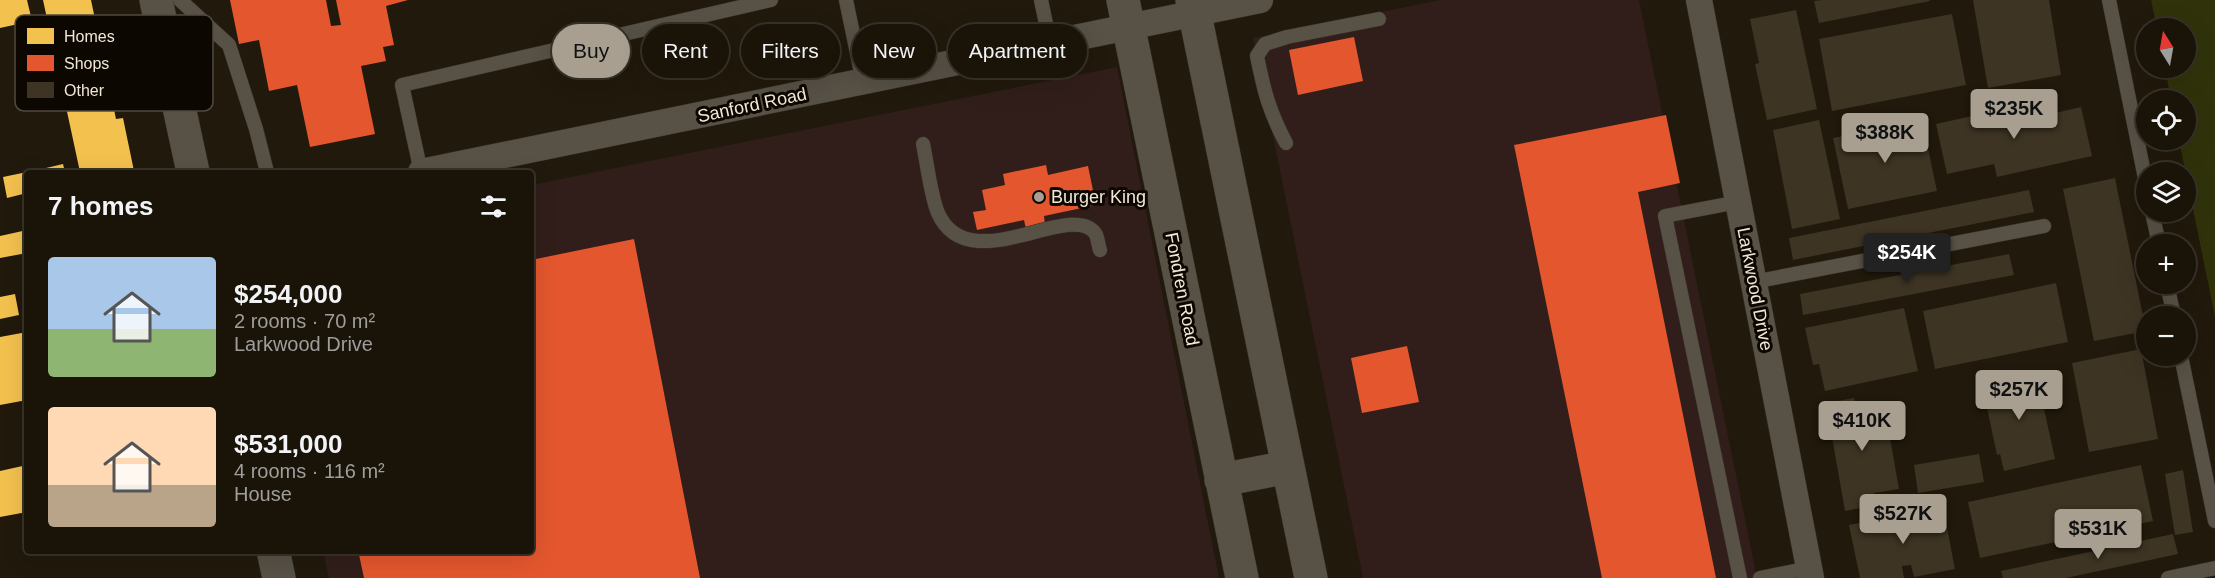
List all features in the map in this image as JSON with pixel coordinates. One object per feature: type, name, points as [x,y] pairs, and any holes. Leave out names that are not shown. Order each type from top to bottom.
[{"type":"main road","points":[[156,0],[159,15]]},
{"type":"main road","points":[[1193,7],[1311,578]]},
{"type":"main road","name":"Fondren Road","points":[[1125,14],[1242,578]]},
{"type":"main road","points":[[180,111],[193,170]]},
{"type":"main road","points":[[1221,480],[1288,467]]},
{"type":"main road","points":[[274,554],[279,578]]},
{"type":"street","name":"Sanford Road","points":[[1087,29],[1125,14],[1260,0]]},
{"type":"street","name":"Larkwood Drive","points":[[1705,1],[1738,202],[1810,573]]},
{"type":"street","name":"Sanford Road","points":[[431,170],[948,64]]},
{"type":"lane","points":[[180,0],[196,15]]},
{"type":"lane","points":[[421,170],[402,85],[771,0]]},
{"type":"lane","points":[[846,0],[863,82]]},
{"type":"lane","points":[[1041,0],[1046,24]]},
{"type":"lane","points":[[2109,0],[2142,162]]},
{"type":"lane","points":[[1286,143],[1271,115],[1264,93],[1257,56],[1265,44],[1287,37],[1378,19]]},
{"type":"lane","points":[[213,30],[229,45],[266,170]]},
{"type":"lane","points":[[923,144],[938,213],[948,227],[962,238],[984,242],[1064,226],[1083,225],[1095,233],[1100,250]]},
{"type":"lane","points":[[1738,202],[1665,216],[1740,578]]},
{"type":"lane","points":[[1753,282],[2043,226]]},
{"type":"lane","points":[[2183,366],[2215,521]]},
{"type":"lane","points":[[2168,578],[2215,568]]},
{"type":"lane","points":[[1760,578],[1810,573]]},
{"type":"shaded area","points":[[1440,0],[1639,0],[1757,578],[1363,578],[1253,38]]},
{"type":"shaded area","points":[[1117,67],[1219,578],[329,578],[324,554],[534,554],[534,184],[1062,78],[1087,78],[1087,73]]},
{"type":"green space","points":[[2151,0],[2215,0],[2215,317],[2196,222],[2196,162],[2183,162],[2181,150],[2196,150],[2196,90],[2169,90],[2167,78],[2196,78],[2196,18],[2155,18]]},
{"type":"building: Homes","points":[[0,0],[27,0],[31,15],[15,15],[15,25],[0,28]]},
{"type":"building: Homes","points":[[43,0],[91,0],[94,15],[46,15]]},
{"type":"building: Homes","points":[[67,111],[114,111],[116,119],[123,118],[134,170],[80,170]]},
{"type":"building: Homes","points":[[63,164],[64,170],[38,170]]},
{"type":"building: Homes","points":[[24,173],[24,194],[7,198],[3,177]]},
{"type":"building: Homes","points":[[24,231],[24,254],[0,258],[0,236]]},
{"type":"building: Homes","points":[[15,294],[19,315],[0,319],[0,297]]},
{"type":"building: Homes","points":[[24,333],[24,401],[0,405],[0,337]]},
{"type":"building: Homes","points":[[24,466],[24,513],[0,517],[0,471]]},
{"type":"building: Shops","points":[[230,0],[326,0],[331,26],[341,25],[336,0],[408,0],[386,6],[394,45],[383,47],[386,61],[361,66],[375,134],[310,147],[297,85],[269,91],[259,40],[239,44]]},
{"type":"building: Shops","points":[[1354,37],[1363,81],[1298,95],[1289,50]]},
{"type":"building: Shops","points":[[1666,115],[1680,183],[1638,192],[1716,578],[1602,578],[1514,145]]},
{"type":"building: Shops","name":"Burger King","points":[[1046,165],[1048,175],[1088,166],[1096,205],[1044,216],[1045,225],[1026,229],[1024,220],[977,230],[973,212],[986,210],[982,190],[1005,185],[1003,174]]},
{"type":"building: Shops","points":[[634,239],[700,578],[364,578],[359,554],[534,554],[534,259]]},
{"type":"building: Shops","points":[[1407,346],[1419,402],[1362,413],[1351,358]]},
{"type":"building: Other","points":[[1973,0],[2049,0],[2061,75],[1988,88]]},
{"type":"building: Other","points":[[1814,1],[1930,1],[1819,23]]},
{"type":"building: Other","points":[[1796,10],[1817,109],[1767,120],[1755,64],[1759,63],[1750,19]]},
{"type":"building: Other","points":[[1952,14],[1966,85],[1832,111],[1819,39]]},
{"type":"building: Other","points":[[2031,103],[2034,118],[2081,107],[2092,156],[1997,177],[1994,164],[1947,174],[1936,124]]},
{"type":"building: Other","points":[[1819,120],[1840,219],[1792,229],[1773,130]]},
{"type":"building: Other","points":[[1922,120],[1937,191],[1848,209],[1833,138]]},
{"type":"building: Other","points":[[2115,178],[2136,282],[2136,294],[2139,294],[2141,306],[2136,306],[2136,333],[2094,341],[2063,189]]},
{"type":"building: Other","points":[[2029,190],[2034,212],[1793,260],[1789,238]]},
{"type":"building: Other","points":[[2009,254],[2014,275],[1803,315],[1800,294]]},
{"type":"building: Other","points":[[2056,283],[2068,342],[1935,369],[1923,311]]},
{"type":"building: Other","points":[[1904,308],[1918,371],[1825,391],[1819,364],[1813,365],[1805,328]]},
{"type":"building: Other","points":[[2136,350],[2136,366],[2144,366],[2158,439],[2089,452],[2072,363]]},
{"type":"building: Other","points":[[2036,372],[2055,459],[2004,471],[2000,454],[1997,455],[1982,384]]},
{"type":"building: Other","points":[[1854,398],[1856,409],[1884,404],[1899,489],[1874,493],[1876,505],[1845,511],[1826,403]]},
{"type":"building: Other","points":[[1979,454],[1984,482],[1918,493],[1914,465]]},
{"type":"building: Other","points":[[2141,465],[2153,521],[1980,558],[1968,502]]},
{"type":"building: Other","points":[[2183,470],[2193,532],[2175,535],[2165,474]]},
{"type":"building: Other","points":[[1943,507],[1955,569],[1914,577],[1911,565],[1902,566],[1904,578],[1860,578],[1849,525]]},
{"type":"building: Other","points":[[2173,534],[2178,554],[2066,578],[2003,578],[2001,571]]},
{"type":"place","name":"Burger King","points":[[1039,197]]}]
